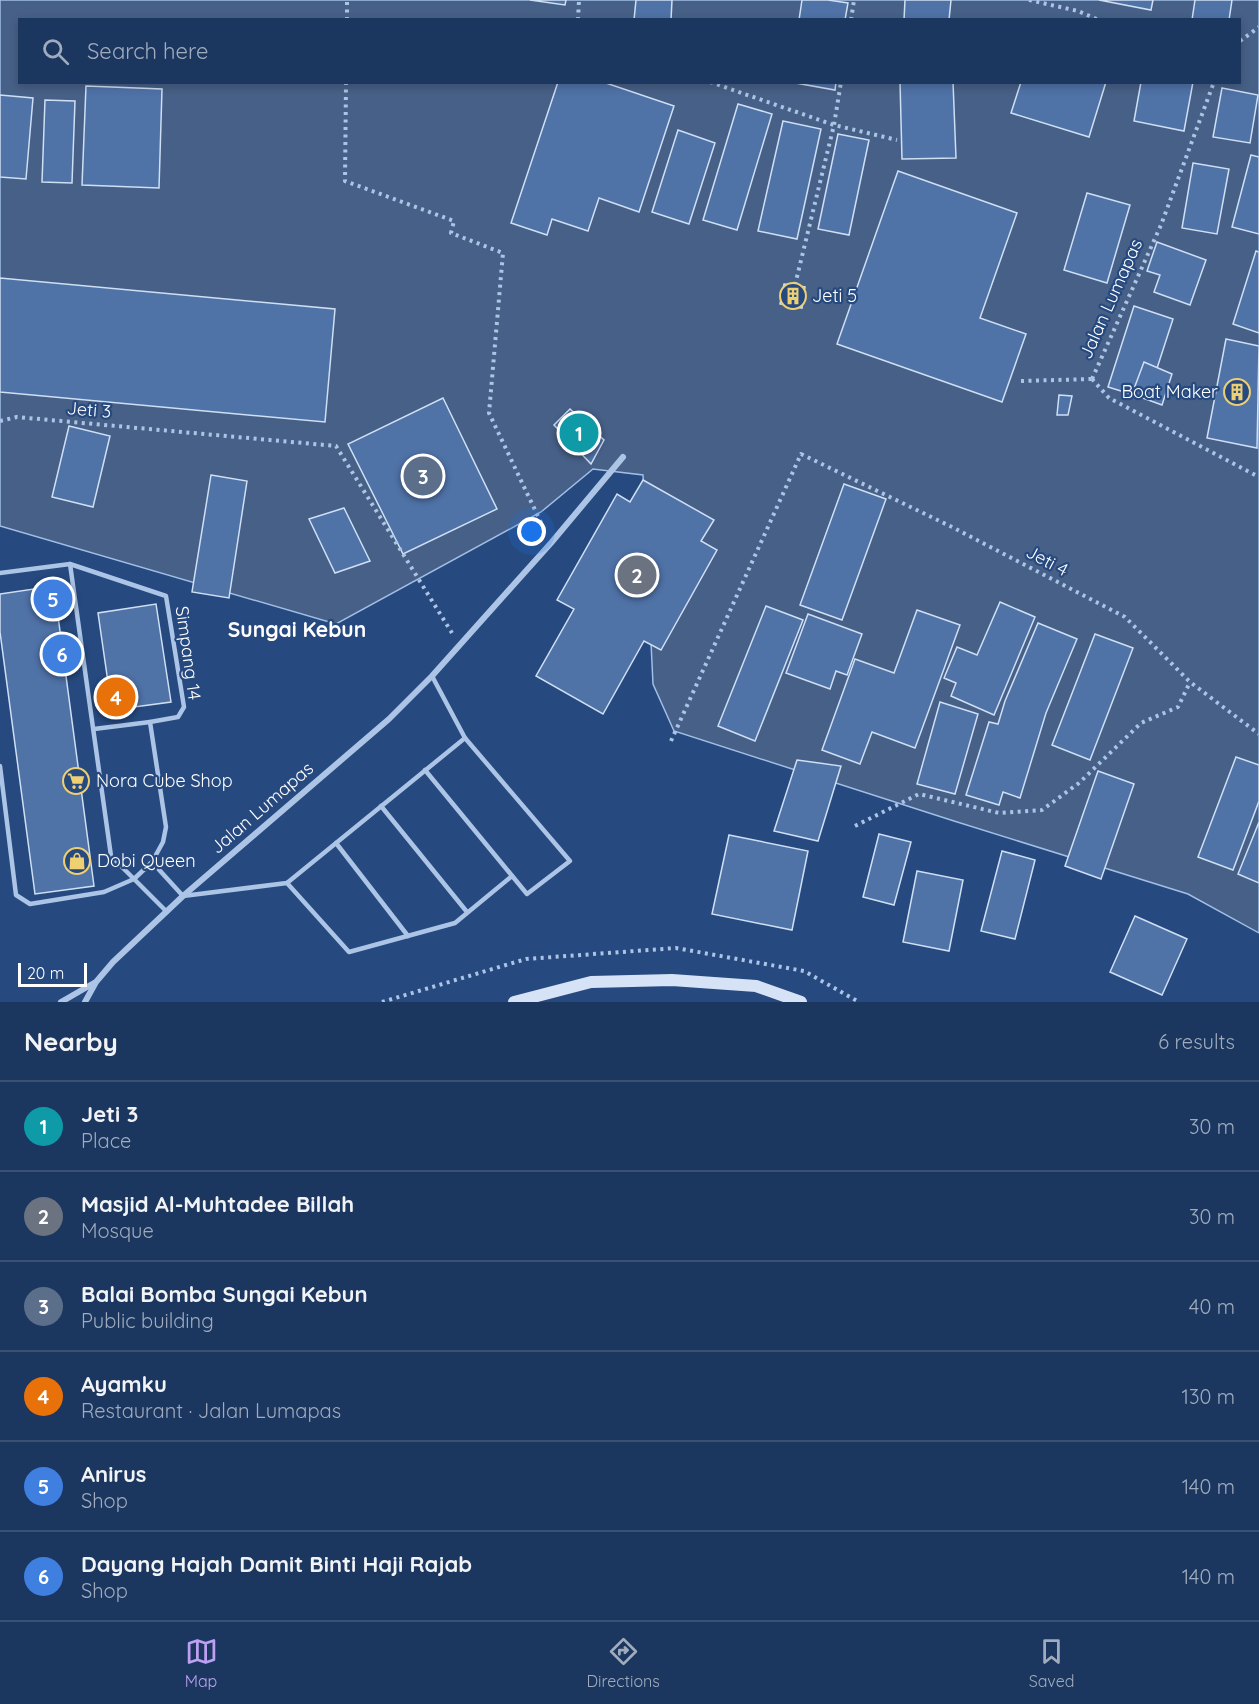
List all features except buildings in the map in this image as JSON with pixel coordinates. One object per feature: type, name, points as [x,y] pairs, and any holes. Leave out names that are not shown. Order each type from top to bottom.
[{"type":"main road","points":[[514,1002],[591,982],[672,980],[756,986],[801,1002]]},
{"type":"street","name":"Jalan Lumapas","points":[[86,1002],[96,982],[113,962],[183,896],[389,719],[432,676],[551,543],[623,457]]},
{"type":"street","points":[[61,1002],[96,982]]},
{"type":"lane","points":[[0,573],[70,564],[111,856],[167,912]]},
{"type":"lane","name":"Simpang 14","points":[[70,564],[166,596],[184,707],[178,717],[150,722]]},
{"type":"lane","points":[[425,770],[527,894],[570,861],[465,738],[432,676]]},
{"type":"lane","points":[[0,766],[16,895],[30,904],[104,892],[134,879],[152,862],[163,842],[166,827],[150,722],[94,729]]},
{"type":"lane","points":[[152,862],[183,896],[287,883],[465,738]]},
{"type":"lane","points":[[381,806],[466,912]]},
{"type":"lane","points":[[336,843],[408,936]]},
{"type":"lane","points":[[287,883],[349,952],[455,923],[512,876]]},
{"type":"path","points":[[347,0],[347,18]]},
{"type":"path","points":[[578,18],[579,0]]},
{"type":"path","points":[[851,18],[854,0]]},
{"type":"path","points":[[1029,0],[1078,11],[1094,18]]},
{"type":"path","points":[[1241,40],[1259,27]]},
{"type":"path","points":[[346,84],[345,181],[454,221],[451,233],[502,253],[489,414],[551,543]]},
{"type":"path","points":[[716,84],[834,124],[897,140]]},
{"type":"path","points":[[795,285],[834,124],[841,84]]},
{"type":"path","name":"Jalan Lumapas","points":[[1213,84],[1161,225],[1092,379],[1109,398],[1259,477]]},
{"type":"path","points":[[1021,381],[1092,379]]},
{"type":"path","name":"Jeti 3","points":[[0,421],[17,417],[336,446],[460,645]]},
{"type":"path","name":"Jeti 4","points":[[671,741],[801,454],[952,527],[1125,617],[1190,682]]},
{"type":"path","points":[[855,826],[919,794],[999,813],[1042,810],[1079,783],[1141,723],[1178,707],[1190,682],[1259,734]]},
{"type":"water","points":[[0,0],[1259,0],[1259,933],[1188,894],[674,731],[653,684],[643,475],[593,469],[541,512],[336,624],[0,526]]},
{"type":"place","name":"Jeti 5","points":[[793,296]]},
{"type":"place","name":"Boat Maker","points":[[1237,392]]},
{"type":"place","name":"Jeti 3","points":[[579,433]]},
{"type":"place","name":"Balai Bomba Sungai Kebun","points":[[423,476]]},
{"type":"place","name":"Masjid Al-Muhtadee Billah","points":[[637,575]]},
{"type":"place","name":"Anirus","points":[[53,599]]},
{"type":"place","name":"Dayang Hajah Damit Binti Haji Rajab","points":[[62,654]]},
{"type":"place","name":"Ayamku","points":[[116,697]]},
{"type":"place","name":"Nora Cube Shop","points":[[76,781]]},
{"type":"place","name":"Dobi Queen","points":[[77,861]]},
{"type":"district","name":"Sungai Kebun","points":[[297,630]]}]
